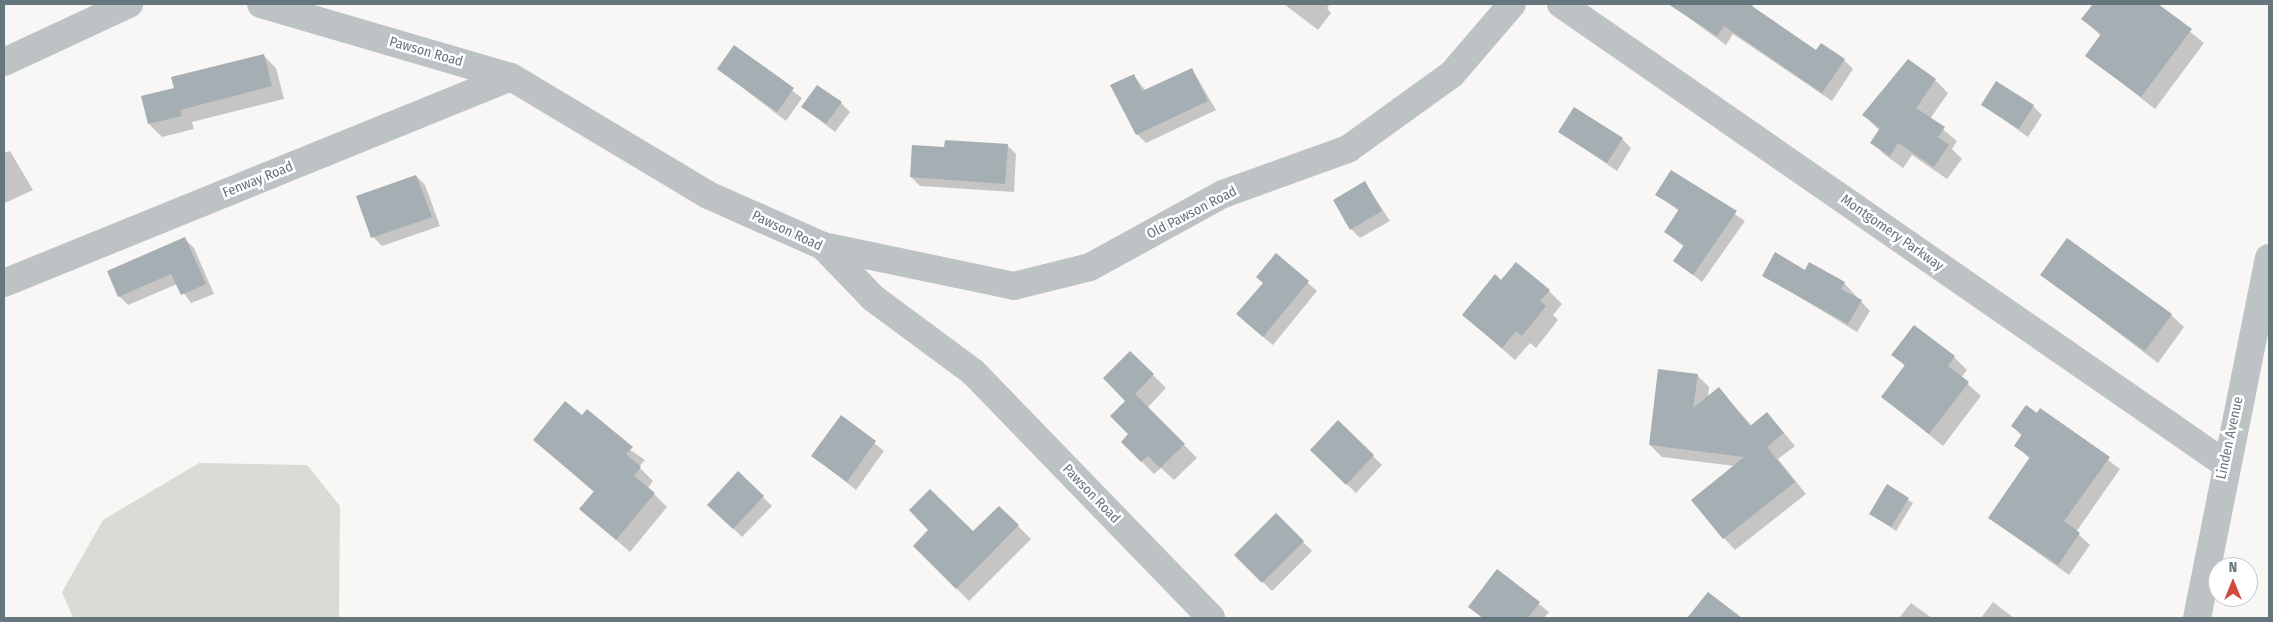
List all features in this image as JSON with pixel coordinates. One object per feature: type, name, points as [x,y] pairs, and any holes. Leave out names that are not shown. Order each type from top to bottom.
[{"type":"street","points":[[4,62],[129,4]]},
{"type":"street","name":"Pawson Road","points":[[261,4],[511,77],[708,195],[823,246],[873,298],[973,372],[1211,618]]},
{"type":"street","name":"Old Pawson Road","points":[[823,246],[1014,286],[1090,267],[1223,194],[1348,149],[1452,74],[1512,4]]},
{"type":"street","name":"Montgomery Parkway","points":[[1560,4],[2224,463]]},
{"type":"street","name":"Fenway Road","points":[[4,283],[511,77]]},
{"type":"street","name":"Linden Avenue","points":[[2197,618],[2224,463],[2269,258]]},
{"type":"shaded area","points":[[199,463],[307,465],[340,506],[339,618],[73,618],[62,592],[103,520]]},
{"type":"building","points":[[1668,4],[1749,4],[1816,50],[1821,43],[1845,59],[1822,93],[1724,26],[1717,36]]},
{"type":"building","points":[[2093,4],[2158,4],[2192,29],[2141,97],[2085,56],[2101,34],[2081,19]]},
{"type":"building","points":[[734,45],[794,88],[777,112],[717,69]]},
{"type":"building","points":[[264,54],[272,86],[180,110],[182,116],[148,124],[141,96],[174,88],[171,77]]},
{"type":"building","points":[[1908,59],[1936,79],[1916,108],[1945,127],[1938,137],[1949,145],[1934,167],[1898,143],[1890,156],[1870,143],[1880,128],[1862,115]]},
{"type":"building","points":[[1192,68],[1208,101],[1136,135],[1110,85],[1134,74],[1142,91]]},
{"type":"building","points":[[1996,81],[2034,105],[2019,129],[1981,105]]},
{"type":"building","points":[[817,85],[842,102],[826,124],[801,107]]},
{"type":"building","points":[[1574,107],[1623,138],[1607,163],[1558,132]]},
{"type":"building","points":[[945,140],[1008,144],[1005,184],[910,177],[912,145],[944,147]]},
{"type":"building","points":[[1671,170],[1737,211],[1693,275],[1673,261],[1684,245],[1664,232],[1679,209],[1655,195]]},
{"type":"building","points":[[416,175],[432,217],[371,238],[356,196]]},
{"type":"building","points":[[1365,181],[1382,211],[1350,230],[1333,200]]},
{"type":"building","points":[[185,237],[206,284],[181,295],[171,274],[118,297],[107,271]]},
{"type":"building","points":[[2067,238],[2172,314],[2145,351],[2040,275]]},
{"type":"building","points":[[1775,252],[1805,270],[1809,262],[1845,282],[1841,289],[1862,300],[1848,324],[1762,276]]},
{"type":"building","points":[[1276,253],[1309,281],[1263,337],[1236,314],[1263,283],[1256,277]]},
{"type":"building","points":[[1516,262],[1550,290],[1540,301],[1546,306],[1522,336],[1516,331],[1502,348],[1462,315],[1495,274],[1501,280]]},
{"type":"building","points":[[1914,325],[1955,356],[1948,366],[1969,382],[1929,434],[1881,397],[1905,365],[1891,355]]},
{"type":"building","points":[[1130,351],[1154,374],[1135,394],[1185,444],[1160,468],[1148,456],[1141,462],[1121,442],[1128,434],[1110,416],[1125,401],[1103,378]]},
{"type":"building","points":[[1658,369],[1698,374],[1693,408],[1719,387],[1750,426],[1767,412],[1784,433],[1767,447],[1795,482],[1723,539],[1691,500],[1744,457],[1649,445]]},
{"type":"building","points":[[565,401],[582,415],[587,409],[633,447],[626,454],[641,467],[634,476],[655,493],[616,540],[579,509],[594,491],[533,440]]},
{"type":"building","points":[[2026,405],[2037,413],[2040,408],[2110,457],[2064,521],[2080,533],[2058,565],[1988,518],[2030,457],[2014,446],[2022,434],[2011,426]]},
{"type":"building","points":[[841,415],[876,441],[847,482],[811,456]]},
{"type":"building","points":[[1338,420],[1374,455],[1346,485],[1310,450]]},
{"type":"building","points":[[738,471],[764,496],[733,529],[707,505]]},
{"type":"building","points":[[1887,484],[1909,498],[1891,527],[1869,514]]},
{"type":"building","points":[[930,489],[973,531],[999,506],[1019,525],[956,589],[913,546],[928,530],[909,510]]},
{"type":"building","points":[[1276,513],[1304,541],[1262,583],[1234,555]]},
{"type":"building","points":[[1497,569],[1540,602],[1528,618],[1483,618],[1468,607]]},
{"type":"building","points":[[1708,592],[1742,618],[1687,618]]}]
